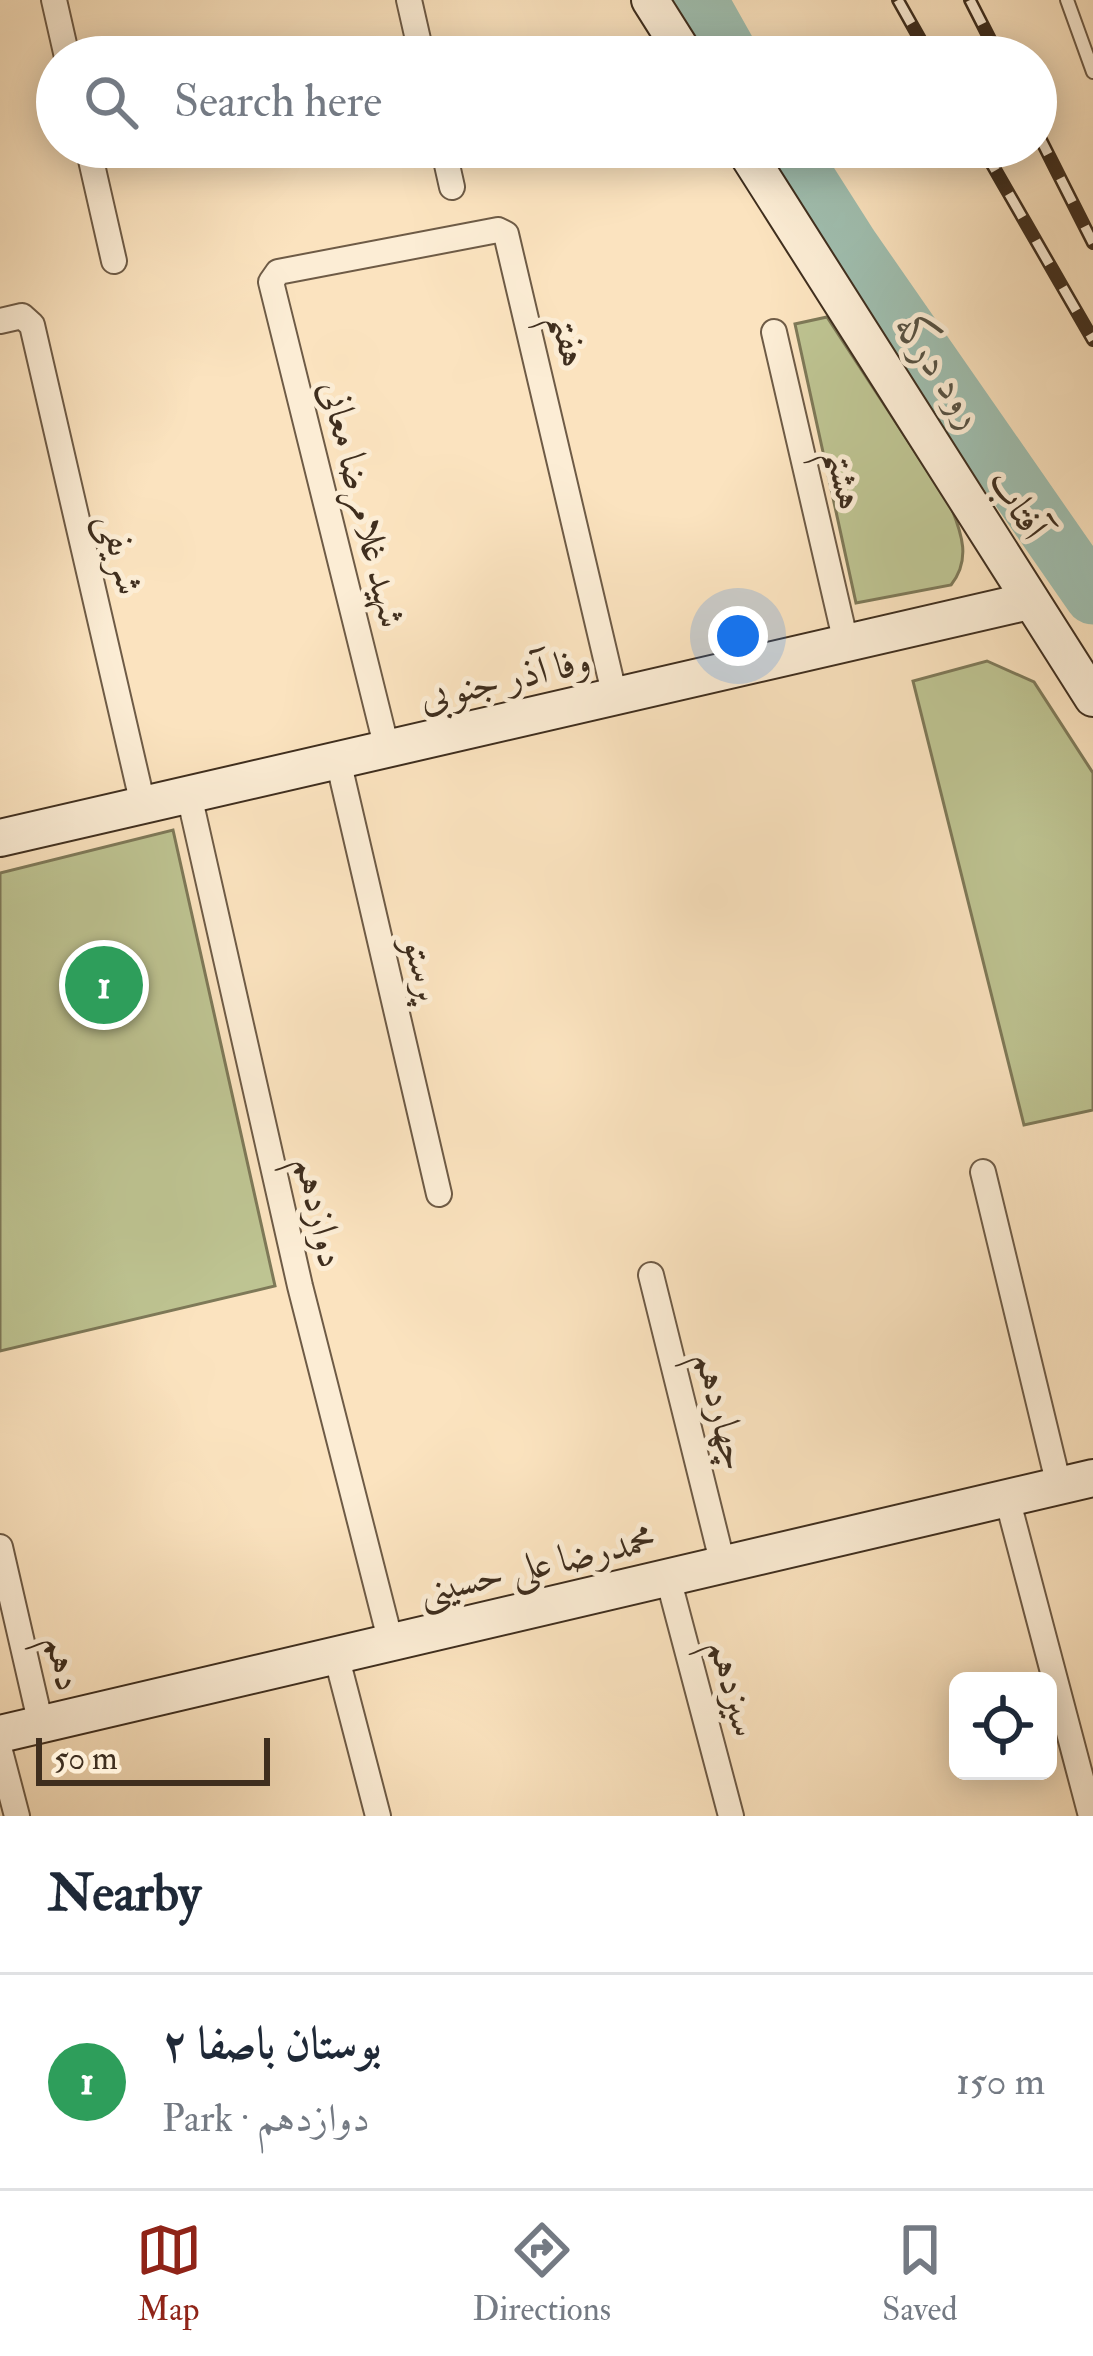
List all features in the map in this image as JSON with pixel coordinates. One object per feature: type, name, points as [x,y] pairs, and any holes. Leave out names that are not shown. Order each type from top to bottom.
[{"type":"street","points":[[54,0],[62,36]]},
{"type":"street","points":[[409,0],[417,36]]},
{"type":"street","points":[[650,0],[673,36]]},
{"type":"street","points":[[93,168],[114,261]]},
{"type":"street","points":[[448,168],[452,188]]},
{"type":"street","name":"آفتاب","points":[[756,168],[1093,698]]},
{"type":"street","name":"هفتم","points":[[273,276],[498,230],[506,234],[614,697]]},
{"type":"street","name":"شهید غلامرضا معانی","points":[[273,276],[387,749]]},
{"type":"street","name":"شریفی","points":[[0,321],[28,319],[143,806]]},
{"type":"street","name":"هشتم","points":[[774,332],[846,644]]},
{"type":"street","name":"وفا آذر جنوبی","points":[[0,838],[1029,601]]},
{"type":"street","name":"پرستو","points":[[338,760],[439,1194]]},
{"type":"street","name":"دوازدهم","points":[[189,795],[300,1286],[391,1642]]},
{"type":"street","points":[[983,1172],[1076,1482]]},
{"type":"street","name":"چهاردهم","points":[[651,1275],[723,1565]]},
{"type":"street","name":"محمدرضا علی حسینی","points":[[0,1734],[1076,1482]]},
{"type":"street","points":[[1007,1498],[1090,1816]]},
{"type":"street","name":"دهم","points":[[0,1547],[41,1725]]},
{"type":"street","name":"سیزدهم","points":[[668,1578],[731,1816]]},
{"type":"street","points":[[336,1655],[378,1816]]},
{"type":"street","points":[[0,1751],[17,1816]]},
{"type":"lane","points":[[1067,0],[1093,72]]},
{"type":"green space","points":[[827,317],[951,507],[963,556],[951,585],[856,603],[795,324]]},
{"type":"green space","points":[[987,661],[1034,682],[1093,773],[1093,1110],[1024,1125],[913,681]]},
{"type":"green space","points":[[173,830],[275,1286],[0,1351],[0,873]]},
{"type":"waterway","name":"رود درکه","points":[[699,0],[719,36]]},
{"type":"waterway","name":"رود درکه","points":[[800,168],[1093,596]]},
{"type":"railway","points":[[898,0],[918,36]]},
{"type":"railway","points":[[970,0],[988,36]]},
{"type":"railway","points":[[994,168],[1093,340]]},
{"type":"railway","points":[[1055,168],[1093,243]]},
{"type":"place","name":"بوستان باصفا ۲","points":[[104,985]]}]
